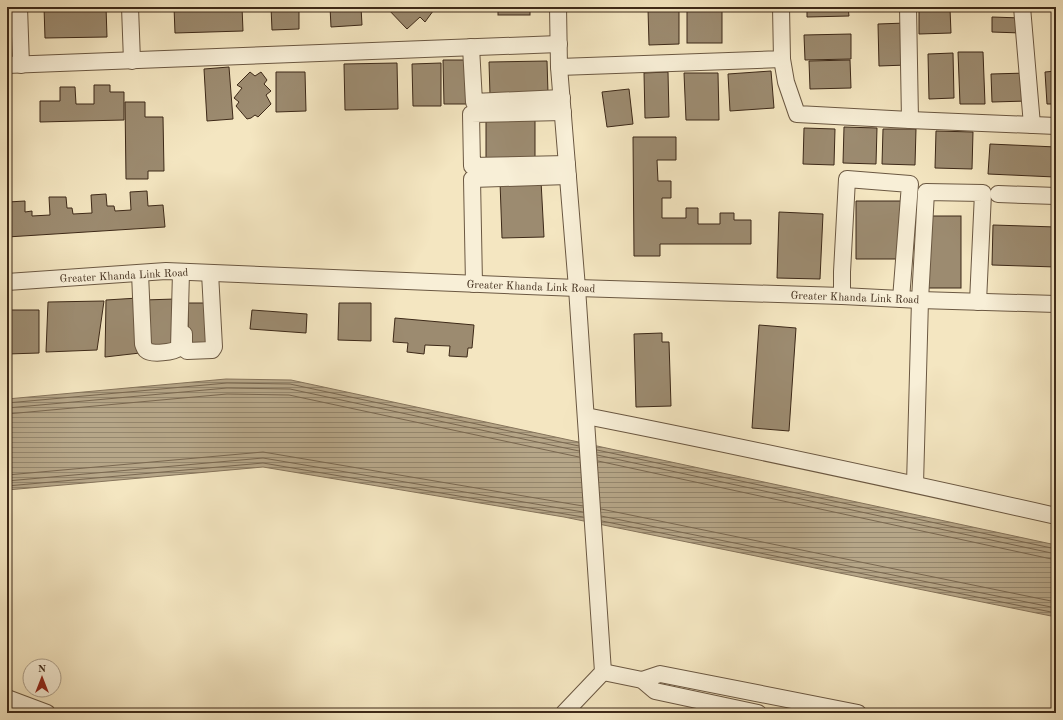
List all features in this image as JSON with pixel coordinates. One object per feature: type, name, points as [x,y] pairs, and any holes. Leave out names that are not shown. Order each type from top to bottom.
[{"type":"street","points":[[19,7],[14,65],[132,62],[558,44]]},
{"type":"street","points":[[130,7],[132,62]]},
{"type":"street","points":[[558,7],[559,68],[577,288],[603,672],[564,713]]},
{"type":"street","points":[[781,7],[782,59],[786,82],[797,114],[1056,126]]},
{"type":"street","points":[[908,7],[910,120]]},
{"type":"street","points":[[1022,7],[1032,125]]},
{"type":"street","points":[[471,47],[474,102],[562,105]]},
{"type":"street","points":[[559,68],[782,59]]},
{"type":"street","points":[[562,105],[471,114],[472,166],[568,170]]},
{"type":"street","points":[[474,284],[472,179],[568,170]]},
{"type":"street","points":[[842,296],[847,179],[910,184],[901,299]]},
{"type":"street","points":[[915,484],[920,300],[926,192],[983,193],[978,302]]},
{"type":"street","points":[[998,194],[1056,196]]},
{"type":"street","points":[[140,273],[143,344],[145,350],[155,352],[175,351],[179,348],[183,272]]},
{"type":"street","points":[[183,272],[184,348],[187,351],[212,350],[214,347],[210,273]]},
{"type":"street","name":"Greater Khanda Link Road","points":[[7,282],[140,273],[183,272],[577,288],[1056,304]]},
{"type":"street","points":[[586,416],[727,444],[1056,516]]},
{"type":"street","points":[[603,672],[642,680],[655,691],[758,713]]},
{"type":"street","points":[[642,680],[660,674],[858,713]]},
{"type":"street","points":[[7,698],[47,713]]},
{"type":"water","points":[[226,379],[291,380],[1056,545],[1056,617],[564,517],[263,467],[7,490],[7,399]]},
{"type":"building","points":[[44,7],[106,7],[107,37],[45,38]]},
{"type":"building","points":[[174,7],[242,7],[243,31],[175,33]]},
{"type":"building","points":[[271,7],[299,7],[299,29],[272,30]]},
{"type":"building","points":[[330,7],[361,7],[362,25],[331,27]]},
{"type":"building","points":[[386,7],[436,7],[425,22],[420,17],[407,29]]},
{"type":"building","points":[[498,7],[530,7],[530,15],[498,15]]},
{"type":"building","points":[[687,7],[722,7],[722,43],[687,43]]},
{"type":"building","points":[[807,7],[848,7],[849,16],[807,17]]},
{"type":"building","points":[[648,9],[679,9],[679,44],[649,45]]},
{"type":"building","points":[[950,9],[951,33],[919,34],[919,10]]},
{"type":"building","points":[[992,17],[1021,18],[1021,33],[992,32]]},
{"type":"building","points":[[906,23],[907,65],[879,66],[878,24]]},
{"type":"building","points":[[7,26],[11,26],[12,49],[7,49]]},
{"type":"building","points":[[851,34],[851,59],[805,60],[804,35]]},
{"type":"building","points":[[958,52],[983,52],[985,104],[960,104]]},
{"type":"building","points":[[953,53],[954,98],[929,99],[928,54]]},
{"type":"building","points":[[443,60],[471,60],[471,104],[444,104]]},
{"type":"building","points":[[850,60],[851,88],[810,89],[809,61]]},
{"type":"building","points":[[547,61],[548,93],[490,95],[489,62]]},
{"type":"building","points":[[397,63],[398,109],[345,110],[344,64]]},
{"type":"building","points":[[441,63],[441,106],[413,106],[412,64]]},
{"type":"building","points":[[229,67],[233,119],[207,121],[204,69]]},
{"type":"building","points":[[771,71],[774,108],[730,111],[728,74]]},
{"type":"building","points":[[1056,71],[1056,104],[1047,104],[1045,72]]},
{"type":"building","points":[[250,72],[255,76],[261,72],[267,80],[264,84],[271,91],[266,95],[271,104],[258,117],[255,115],[247,119],[236,106],[239,102],[234,98],[242,88],[237,85]]},
{"type":"building","points":[[276,72],[305,72],[306,111],[276,112]]},
{"type":"building","points":[[668,72],[669,117],[645,118],[644,73]]},
{"type":"building","points":[[684,73],[718,73],[719,120],[686,120]]},
{"type":"building","points":[[1027,73],[1028,101],[992,102],[991,74]]},
{"type":"building","points":[[94,85],[110,85],[110,92],[124,92],[124,120],[40,122],[40,101],[60,101],[60,87],[75,87],[76,104],[94,104]]},
{"type":"building","points":[[629,89],[633,124],[607,127],[602,92]]},
{"type":"building","points":[[125,102],[145,102],[145,117],[163,117],[164,171],[148,171],[148,179],[126,179]]},
{"type":"building","points":[[486,118],[535,118],[535,158],[486,158]]},
{"type":"building","points":[[844,127],[877,128],[876,164],[843,163]]},
{"type":"building","points":[[804,128],[835,129],[834,165],[803,164]]},
{"type":"building","points":[[883,129],[916,129],[915,165],[882,164]]},
{"type":"building","points":[[936,131],[973,132],[972,169],[935,168]]},
{"type":"building","points":[[633,137],[676,137],[676,160],[657,160],[658,181],[671,181],[671,198],[662,198],[662,218],[686,218],[686,208],[698,208],[698,224],[720,224],[720,213],[734,213],[734,220],[751,220],[751,244],[660,244],[660,256],[634,256]]},
{"type":"building","points":[[990,144],[1056,147],[1055,177],[988,174]]},
{"type":"building","points":[[541,181],[544,237],[502,238],[500,182]]},
{"type":"building","points":[[147,191],[148,206],[163,205],[165,227],[7,237],[8,202],[25,201],[25,212],[32,211],[32,216],[50,215],[49,197],[66,197],[67,208],[72,208],[73,214],[92,213],[91,195],[106,194],[107,206],[114,206],[115,211],[131,210],[130,192]]},
{"type":"building","points":[[856,201],[903,201],[902,259],[856,259]]},
{"type":"building","points":[[779,212],[823,214],[820,279],[777,278]]},
{"type":"building","points":[[928,216],[961,216],[961,288],[928,288]]},
{"type":"building","points":[[993,225],[1056,227],[1056,267],[992,265]]},
{"type":"building","points":[[138,298],[140,353],[105,357],[106,300]]},
{"type":"building","points":[[175,299],[176,348],[147,346],[144,300]]},
{"type":"building","points":[[104,301],[97,350],[46,352],[48,302]]},
{"type":"building","points":[[188,303],[208,303],[211,346],[188,347]]},
{"type":"building","points":[[339,303],[371,303],[371,341],[338,340]]},
{"type":"building","points":[[7,310],[39,310],[39,353],[7,354]]},
{"type":"building","points":[[252,310],[307,314],[306,333],[250,329]]},
{"type":"building","points":[[395,318],[474,325],[472,348],[468,348],[467,357],[449,356],[450,346],[425,345],[424,354],[407,352],[408,343],[393,342]]},
{"type":"building","points":[[759,325],[796,328],[789,431],[752,428]]},
{"type":"building","points":[[662,333],[662,342],[669,342],[671,406],[636,407],[634,334]]}]
